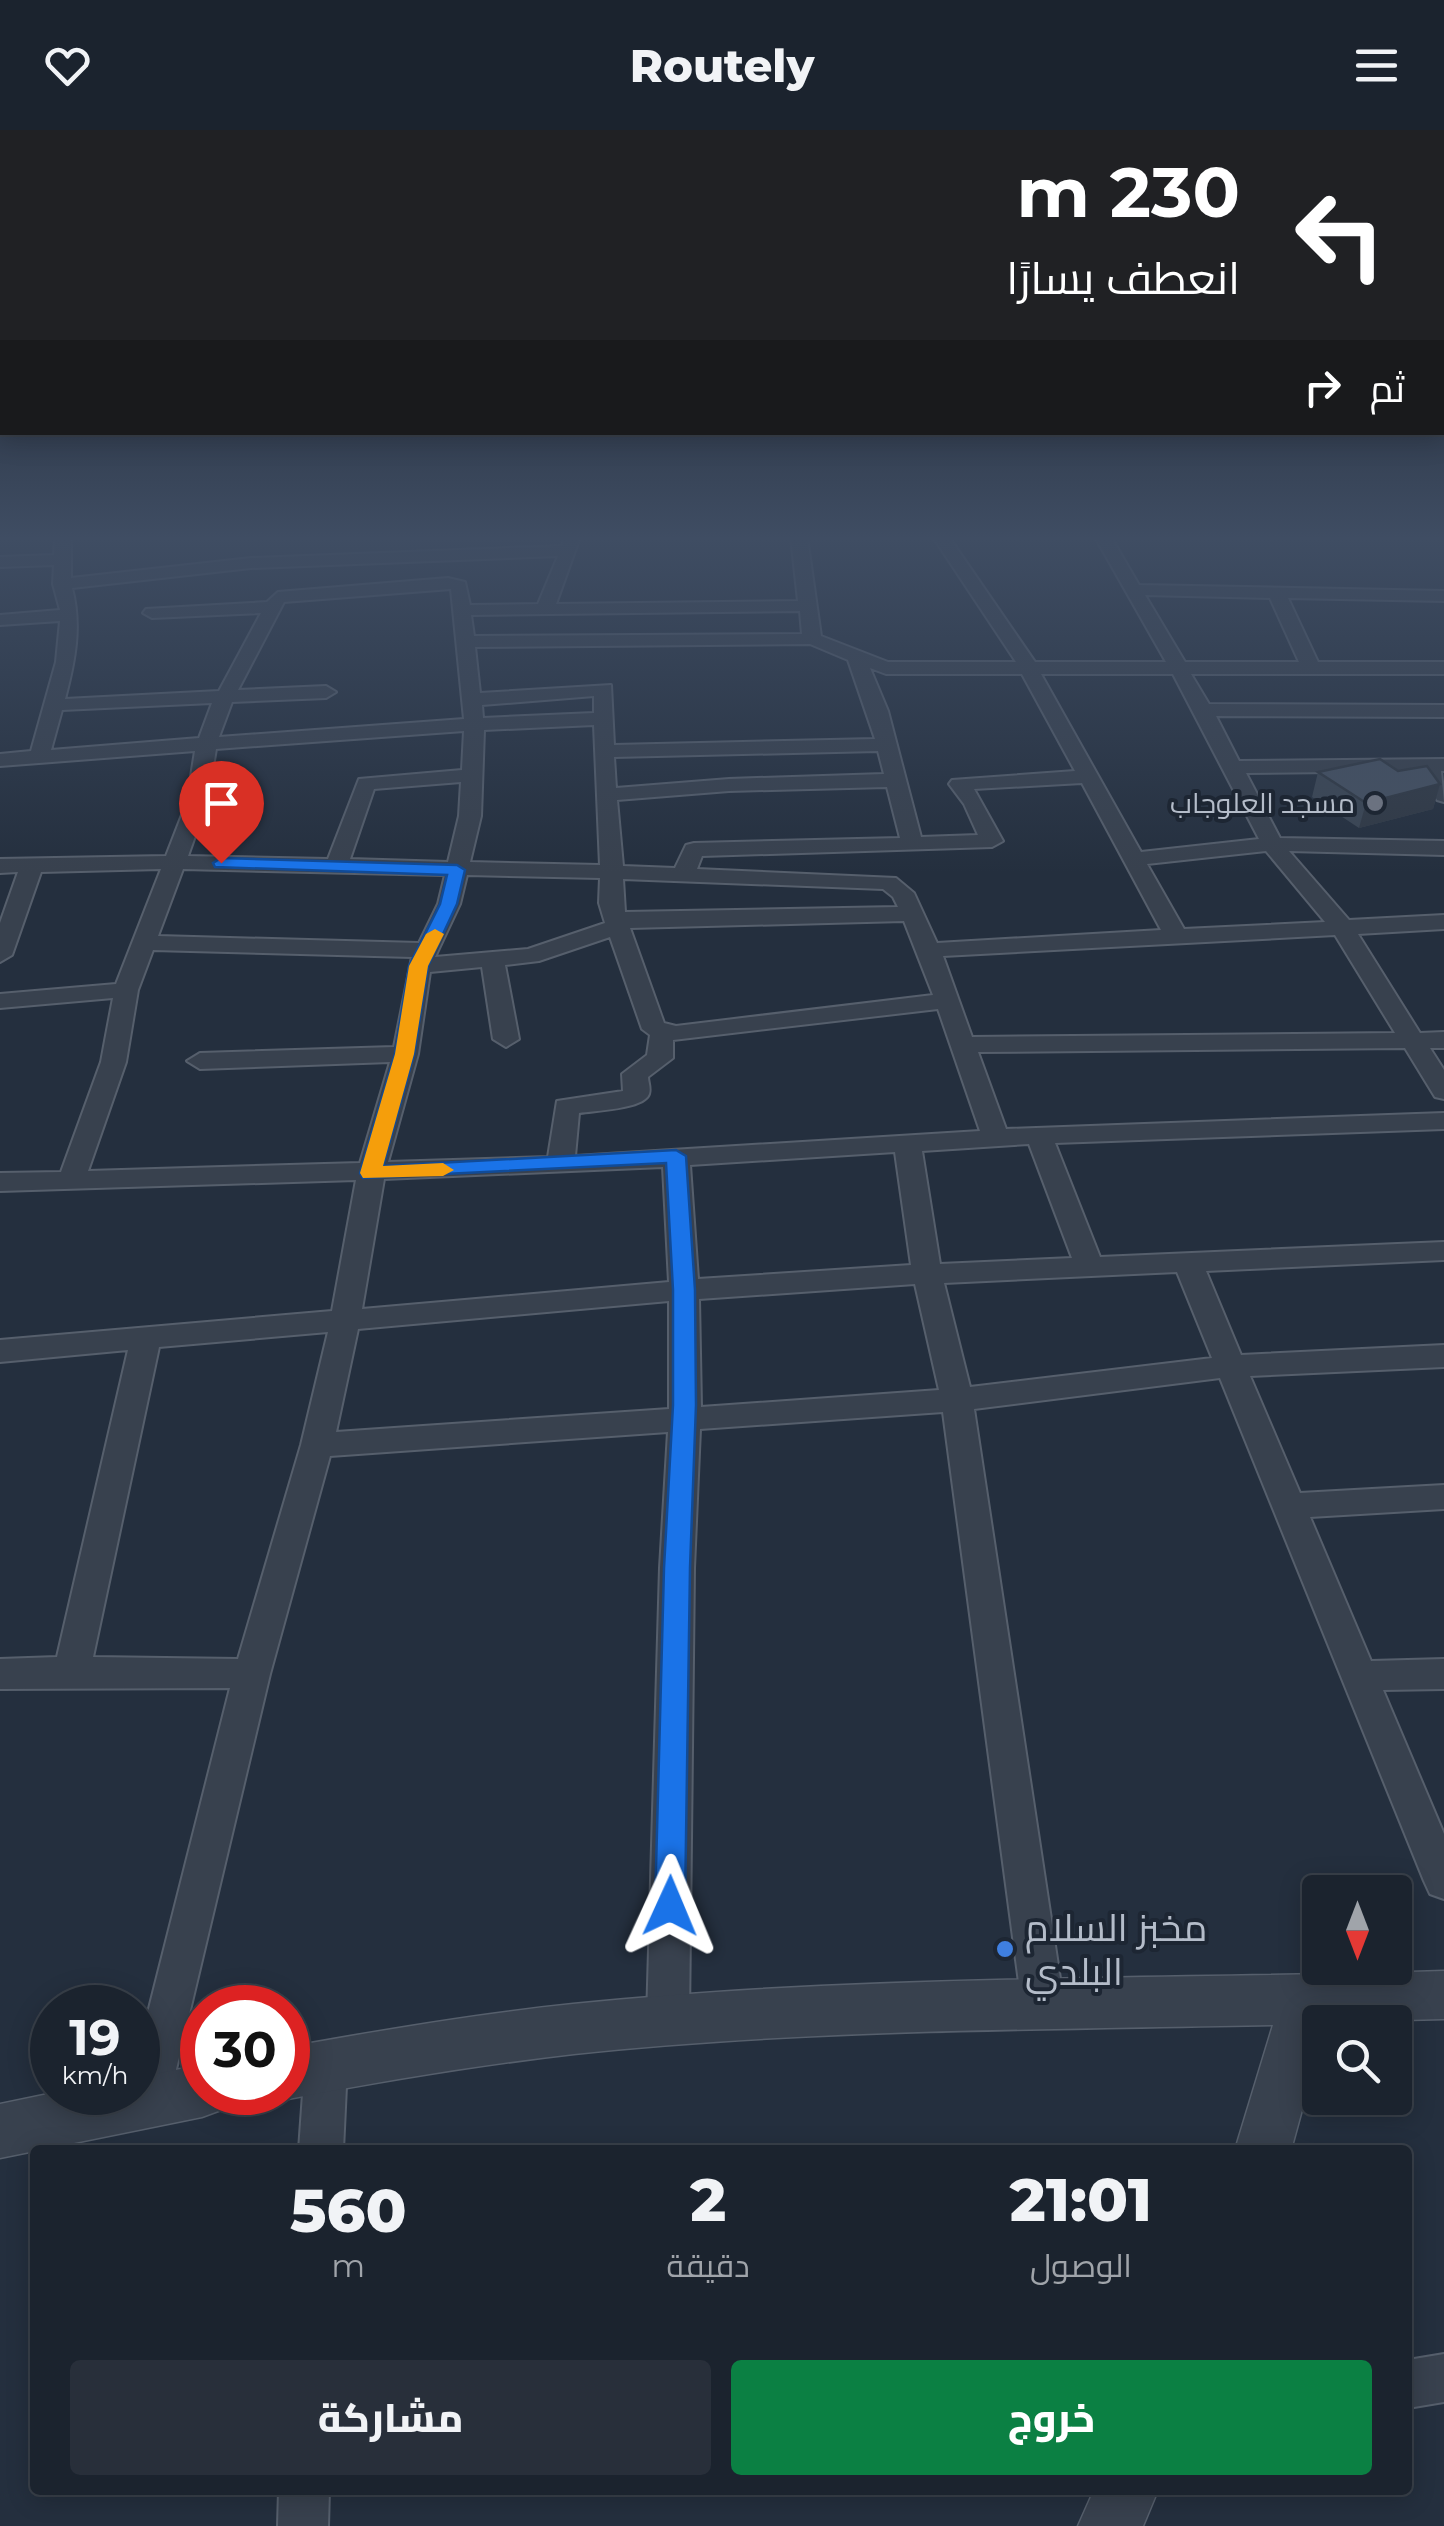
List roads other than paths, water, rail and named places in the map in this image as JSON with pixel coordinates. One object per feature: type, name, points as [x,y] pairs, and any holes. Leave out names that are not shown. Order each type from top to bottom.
[{"type":"street","points":[[39,759],[66,649]]},
{"type":"street","points":[[72,1178],[105,1089],[125,1016],[126,990],[197,802],[206,746],[224,696],[250,649]]},
{"type":"street","points":[[160,2046],[252,1674],[317,1445],[346,1318],[371,1173],[405,1054],[423,958],[449,904],[457,870],[474,776],[473,712],[465,649]]},
{"type":"street","points":[[501,649],[590,665],[604,689],[610,903],[654,1029],[664,1033],[947,1001]]},
{"type":"street","points":[[473,712],[590,665],[728,649]]},
{"type":"street","points":[[834,649],[886,668],[1178,665],[1444,668]]},
{"type":"street","points":[[1016,649],[1176,936]]},
{"type":"street","points":[[1169,649],[1272,844],[1342,927],[1444,1091]]},
{"type":"street","points":[[1302,649],[1310,666]]},
{"type":"street","points":[[857,659],[878,711],[912,844]]},
{"type":"street","points":[[53,705],[326,692]]},
{"type":"street","points":[[1202,710],[1444,710]]},
{"type":"street","points":[[0,760],[206,746],[473,712],[603,719]]},
{"type":"street","points":[[603,750],[885,745]]},
{"type":"street","points":[[1232,767],[1436,765],[1444,796]]},
{"type":"street","points":[[336,866],[366,783],[474,776]]},
{"type":"street","points":[[682,876],[694,850],[992,841],[974,802],[958,784],[1087,776]]},
{"type":"street","points":[[606,795],[898,780]]},
{"type":"street","points":[[1134,859],[1272,844],[1444,848]]},
{"type":"street","points":[[0,866],[174,862],[888,883],[903,893],[930,950],[994,1136]]},
{"type":"street","points":[[0,956],[12,890],[32,865]]},
{"type":"street","points":[[144,943],[493,962],[564,948],[617,922],[913,914]]},
{"type":"street","points":[[930,950],[1444,922]]},
{"type":"street","points":[[493,962],[506,1039]]},
{"type":"street","points":[[0,1001],[126,990]]},
{"type":"street","points":[[561,1165],[566,1107],[636,1094],[635,1074],[660,1058],[664,1033]]},
{"type":"street","points":[[962,1045],[1444,1040]]},
{"type":"street","points":[[200,1060],[405,1054]]},
{"type":"street","points":[[0,1182],[561,1165],[994,1136],[1444,1121]]},
{"type":"street","points":[[1038,1135],[1090,1268]]},
{"type":"street","points":[[908,1141],[927,1274],[957,1400],[1043,2004]]},
{"type":"street","points":[[668,2019],[684,1290],[676,1156]]},
{"type":"street","points":[[0,1351],[684,1290],[927,1274],[1444,1252]]},
{"type":"street","points":[[1188,1263],[1444,1881]]},
{"type":"street","points":[[72,1671],[146,1339]]},
{"type":"street","points":[[317,1445],[957,1400],[1231,1366],[1444,1356]]},
{"type":"street","points":[[1290,1506],[1444,1497]]},
{"type":"street","points":[[0,1674],[252,1674]]},
{"type":"street","points":[[1360,1676],[1444,1674]]},
{"type":"street","points":[[1263,2145],[1307,1998]]},
{"type":"street","points":[[310,2068],[420,2048],[668,2019],[1043,2004],[1307,1998],[1442,2001]]},
{"type":"street","points":[[310,2085],[321,2145]]},
{"type":"street","points":[[0,2131],[83,2115]]},
{"type":"street","points":[[1412,2383],[1444,2378]]},
{"type":"street","points":[[303,2526],[304,2495]]},
{"type":"street","points":[[1110,2526],[1124,2495]]},
{"type":"place","name":"مسجد العلوجاب","points":[[1375,803]]},
{"type":"place","name":"مخبز السلام البلدي","points":[[1005,1949]]}]
